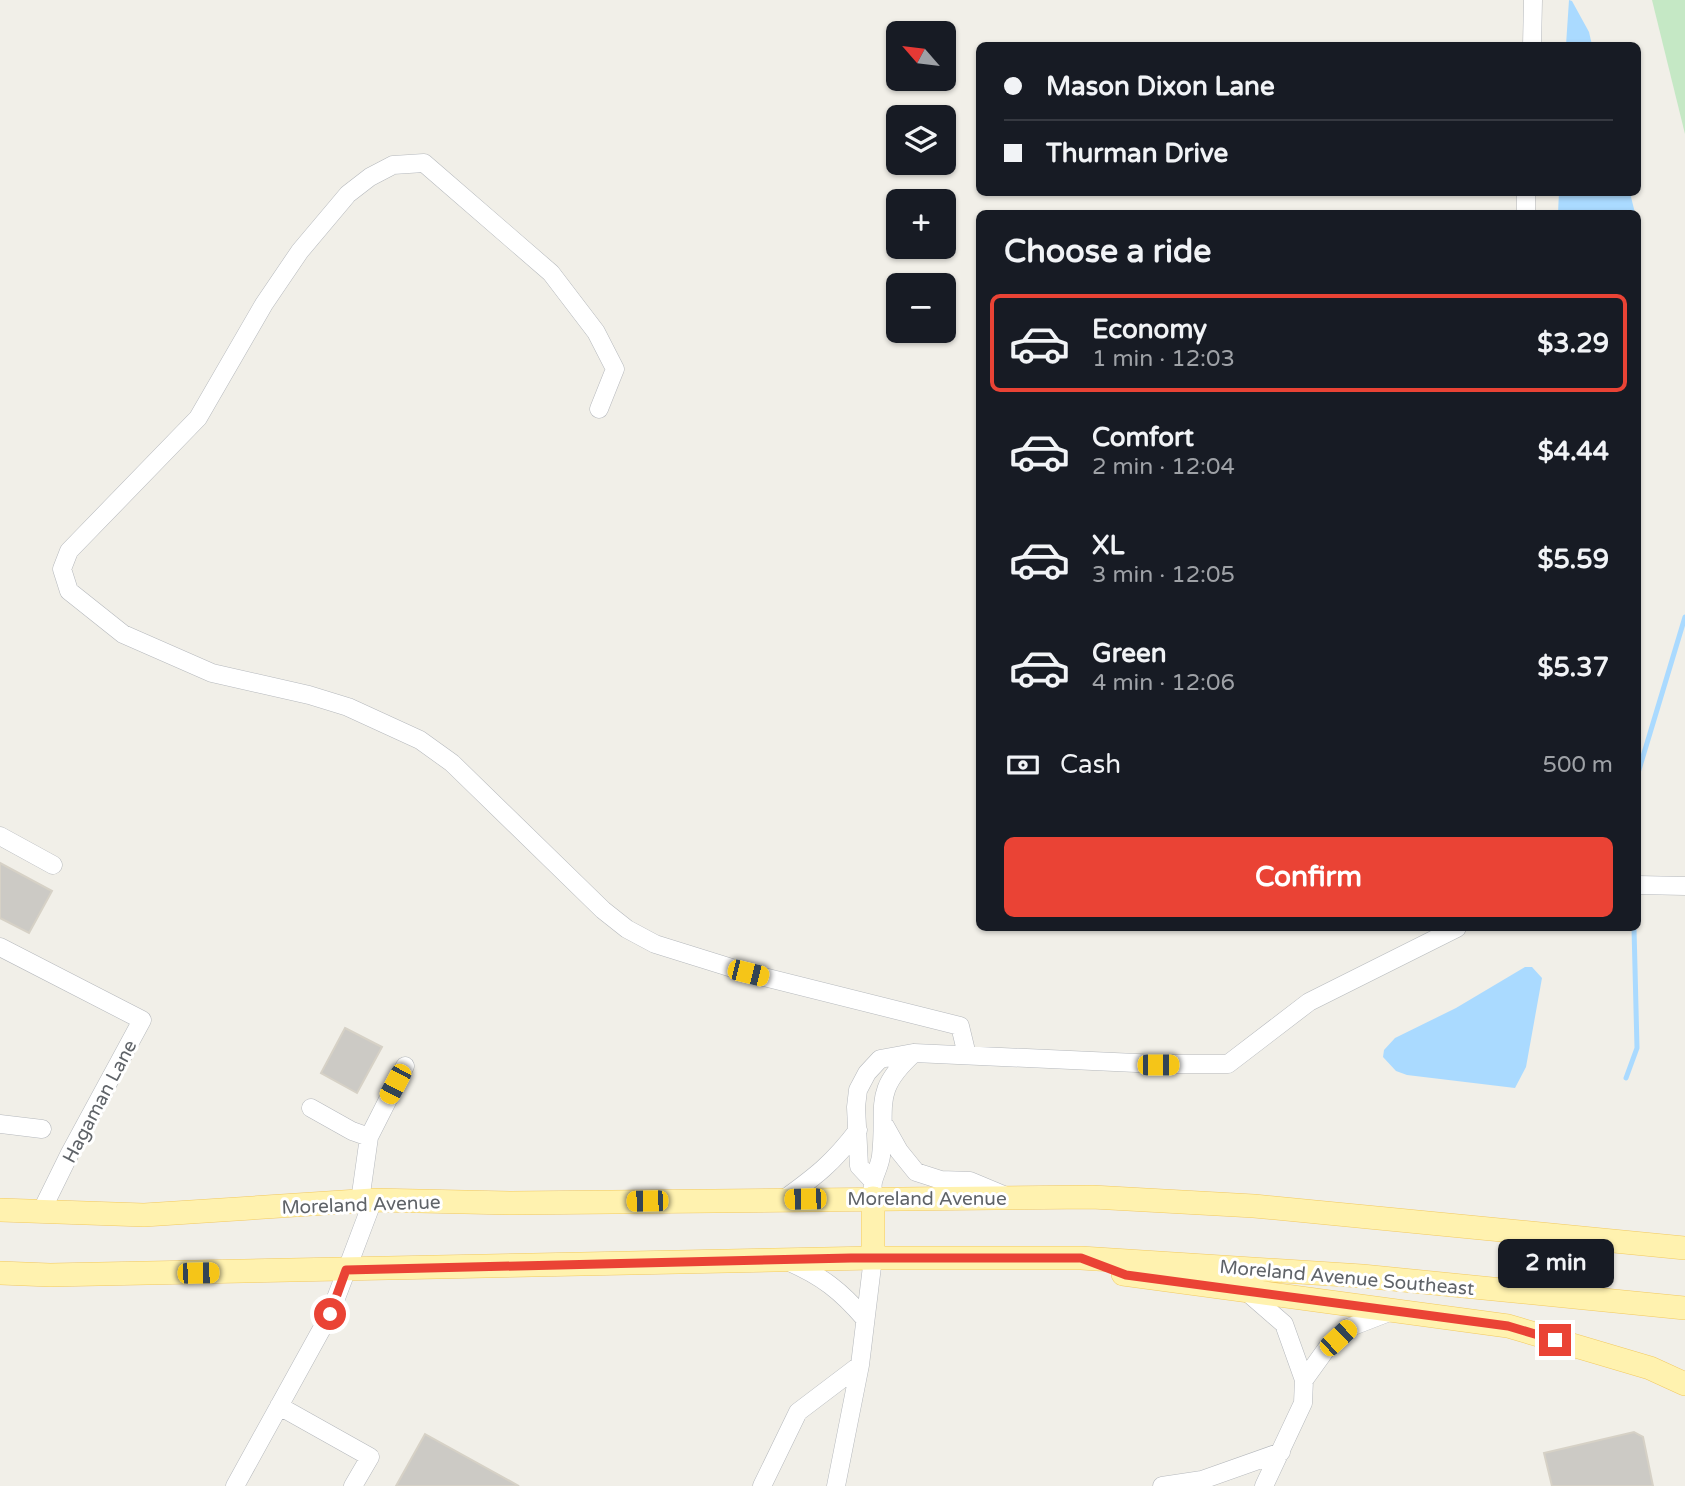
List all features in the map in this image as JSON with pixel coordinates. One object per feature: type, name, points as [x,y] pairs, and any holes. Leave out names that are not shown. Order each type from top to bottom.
[{"type":"main road","name":"Moreland Avenue","points":[[0,1210],[144,1215],[367,1200],[510,1203],[783,1199],[873,1189],[1254,1206],[1685,1248]]},
{"type":"main road","points":[[873,1189],[873,1258]]},
{"type":"main road","name":"Moreland Avenue Southeast","points":[[0,1273],[50,1275],[346,1270],[873,1258],[1081,1258],[1362,1276],[1685,1308]]},
{"type":"main road","points":[[1081,1258],[1126,1275],[1508,1326],[1650,1368],[1685,1384]]},
{"type":"street","points":[[1532,42],[1533,0]]},
{"type":"street","points":[[599,409],[615,369],[596,332],[551,273],[425,163],[393,165],[370,177],[348,194],[300,251],[264,304],[198,418],[69,551],[62,569],[69,591],[124,634],[167,655],[212,673],[309,695],[348,707],[420,740],[452,763],[603,910],[627,929],[655,944],[748,973],[960,1026],[967,1055]]},
{"type":"street","points":[[0,836],[53,865]]},
{"type":"street","points":[[1641,885],[1685,886]]},
{"type":"street","points":[[873,1189],[859,1166],[856,1107],[862,1081],[880,1059],[914,1053],[1158,1065],[1228,1064],[1309,1002],[1451,931]]},
{"type":"street","name":"Hagaman Lane","points":[[0,947],[142,1020],[41,1212]]},
{"type":"street","points":[[873,1189],[880,1164],[883,1095],[895,1071],[914,1053]]},
{"type":"street","points":[[235,1486],[330,1314],[367,1200],[369,1138],[405,1066]]},
{"type":"street","points":[[311,1108],[369,1138]]},
{"type":"street","points":[[883,1117],[899,1151],[916,1172],[941,1180],[970,1181],[1009,1197]]},
{"type":"street","points":[[0,1124],[42,1129]]},
{"type":"street","points":[[783,1199],[836,1159],[858,1130]]},
{"type":"street","points":[[836,1486],[860,1365],[873,1258]]},
{"type":"street","points":[[784,1260],[827,1280],[844,1294],[866,1319]]},
{"type":"street","points":[[1246,1291],[1284,1324],[1304,1380],[1303,1404],[1264,1486]]},
{"type":"street","points":[[1304,1380],[1327,1348],[1348,1328],[1393,1310]]},
{"type":"street","points":[[762,1486],[799,1412],[860,1365]]},
{"type":"street","points":[[279,1406],[370,1457],[353,1486]]},
{"type":"street","points":[[1162,1486],[1202,1480],[1281,1452]]},
{"type":"green space","points":[[1652,0],[1685,0],[1685,134]]},
{"type":"water","points":[[1569,0],[1589,32],[1591,42],[1566,42]]},
{"type":"water","points":[[1559,196],[1631,196],[1634,210],[1558,210]]},
{"type":"water","points":[[1525,967],[1532,967],[1542,978],[1526,1067],[1515,1088],[1407,1075],[1396,1071],[1383,1057],[1384,1050],[1395,1038],[1456,1008]]},
{"type":"building","points":[[0,863],[52,891],[29,933],[0,918]]},
{"type":"building","points":[[345,1028],[382,1047],[357,1093],[321,1073]]},
{"type":"building","points":[[1634,1432],[1643,1437],[1653,1486],[1552,1486],[1544,1453]]},
{"type":"building","points":[[425,1434],[519,1486],[396,1486]]},
{"type":"waterway","points":[[1641,763],[1685,617]]},
{"type":"waterway","points":[[1626,1078],[1637,1048],[1634,931]]},
{"type":"route","points":[[330,1314],[346,1270],[851,1258],[1081,1258],[1126,1275],[1508,1326],[1555,1340]]}]
